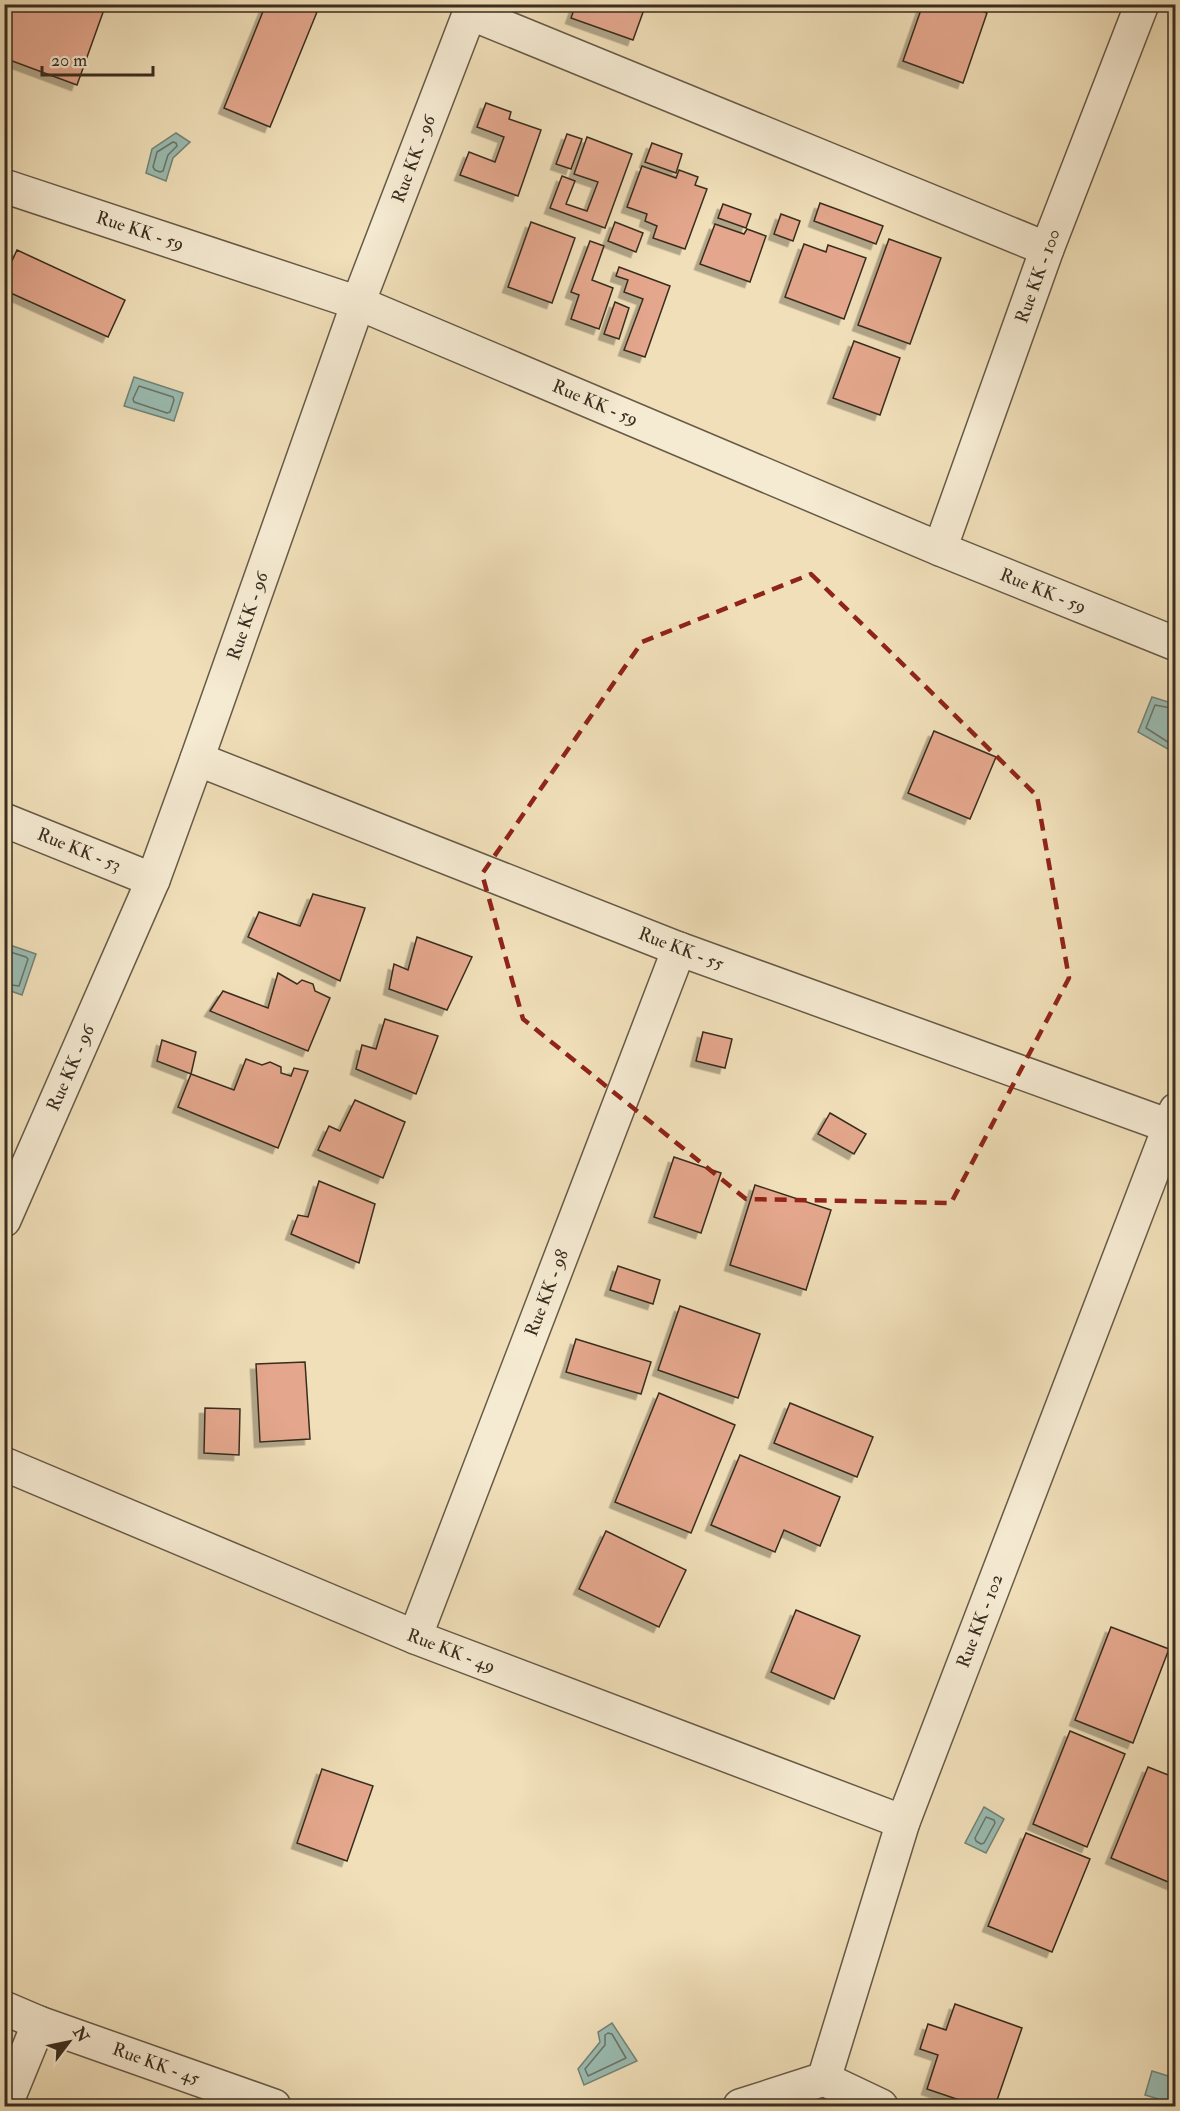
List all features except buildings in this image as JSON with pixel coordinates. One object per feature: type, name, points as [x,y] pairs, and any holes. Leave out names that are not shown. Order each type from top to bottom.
[{"type":"street","name":"Rue KK - 100","points":[[940,549],[1047,249],[1142,4]]},
{"type":"street","points":[[472,9],[1047,249]]},
{"type":"street","name":"Rue KK - 96","points":[[4,1220],[153,880],[358,303],[472,9]]},
{"type":"street","name":"Rue KK - 59","points":[[4,186],[358,303],[940,549],[1176,644]]},
{"type":"street","name":"Rue KK - 55","points":[[197,759],[679,949],[1172,1118]]},
{"type":"street","name":"Rue KK - 53","points":[[4,820],[153,880]]},
{"type":"street","name":"Rue KK - 98","points":[[415,1637],[679,949]]},
{"type":"street","name":"Rue KK - 102","points":[[824,2079],[903,1822],[1172,1118]]},
{"type":"street","name":"Rue KK - 49","points":[[4,1464],[415,1637],[903,1822]]},
{"type":"street","name":"Rue KK - 45","points":[[4,2008],[39,2023],[274,2106]]},
{"type":"street","points":[[5,2106],[39,2023]]},
{"type":"street","points":[[740,2106],[824,2079],[881,2106]]},
{"type":"highlighted area","points":[[811,574],[1037,796],[1069,978],[951,1203],[746,1199],[523,1019],[482,874],[642,642]]},
{"type":"water","points":[[176,133],[190,142],[173,158],[166,181],[146,173],[152,149]]},
{"type":"water","points":[[134,377],[183,393],[174,421],[124,406]]},
{"type":"water","points":[[1152,697],[1175,704],[1175,765],[1168,749],[1138,732]]},
{"type":"water","points":[[7,944],[36,954],[22,995],[5,989],[4,951]]},
{"type":"water","points":[[984,1807],[1004,1819],[986,1853],[965,1843]]},
{"type":"water","points":[[612,2023],[637,2061],[584,2085],[578,2069],[600,2042],[598,2032]]},
{"type":"water","points":[[1152,2071],[1175,2078],[1175,2104],[1145,2095]]}]
